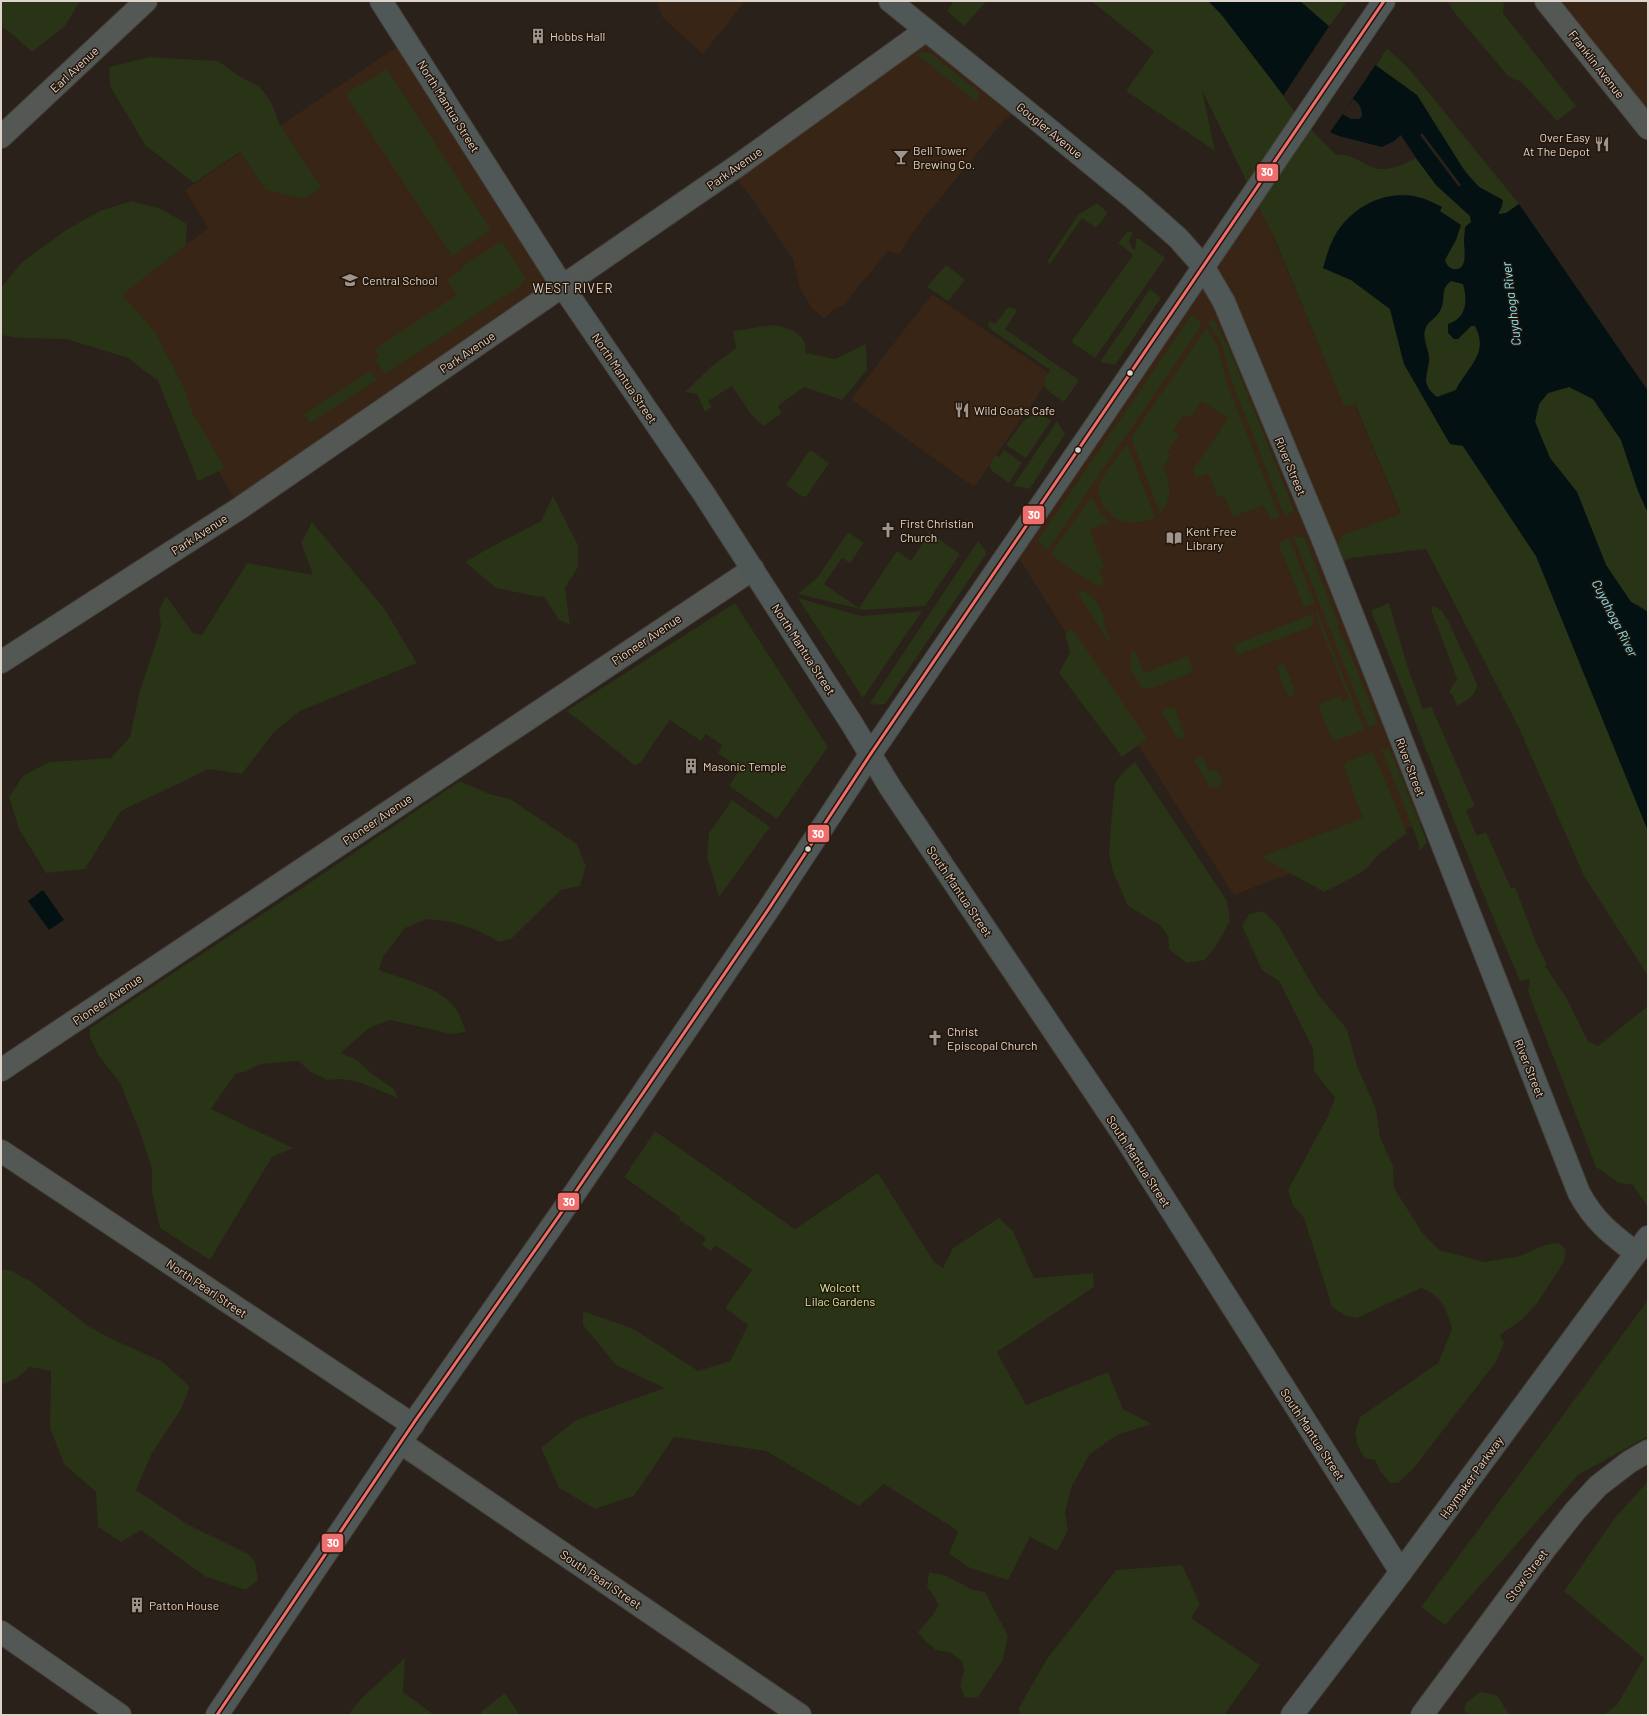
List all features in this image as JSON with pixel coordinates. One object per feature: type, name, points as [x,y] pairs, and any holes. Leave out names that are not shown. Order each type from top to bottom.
[{"type":"main road","name":"North Mantua Street","points":[[382,1],[563,287],[704,494],[870,754]]},
{"type":"main road","name":"Gougler Avenue","points":[[890,1],[1134,199],[1178,238],[1203,266]]},
{"type":"main road","points":[[217,1715],[407,1434],[559,1216],[764,915],[870,754],[1384,1]]},
{"type":"main road","name":"River Street","points":[[1203,266],[1224,302],[1323,540],[1579,1193],[1595,1218],[1608,1232],[1642,1245]]},
{"type":"main road","name":"South Mantua Street","points":[[870,754],[890,787],[1123,1134],[1401,1572]]},
{"type":"main road","name":"Haymaker Parkway","points":[[1292,1715],[1401,1572],[1642,1245]]},
{"type":"street","name":"Earl Avenue","points":[[1,137],[146,1]]},
{"type":"street","name":"Franklin Avenue","points":[[1546,1],[1648,128]]},
{"type":"street","name":"Park Avenue","points":[[1,662],[240,508],[740,164],[926,30]]},
{"type":"street","name":"Pioneer Avenue","points":[[1,1070],[753,569]]},
{"type":"street","name":"North Pearl Street","points":[[1,1151],[407,1434]]},
{"type":"street","name":"South Pearl Street","points":[[407,1434],[800,1715]]},
{"type":"street","name":"Stow Street","points":[[1422,1715],[1545,1549],[1575,1512],[1598,1486],[1629,1462],[1648,1451]]},
{"type":"street","points":[[1,1632],[120,1715]]},
{"type":"shaded area","points":[[656,1],[745,1],[703,54],[663,18]]},
{"type":"shaded area","points":[[1549,1],[1648,1],[1648,125]]},
{"type":"shaded area","points":[[926,34],[1019,108],[1002,123],[915,229],[899,254],[888,251],[842,307],[837,307],[824,319],[812,308],[800,288],[793,259],[735,175]]},
{"type":"shaded area","name":"Central School","points":[[407,40],[563,287],[240,508],[117,298],[208,228],[185,190]]},
{"type":"shaded area","points":[[1254,191],[1345,407],[1354,403],[1401,515],[1351,558],[1344,561],[1444,814],[1234,895],[1012,548]]},
{"type":"shaded area","points":[[932,294],[1052,375],[974,487],[851,399]]},
{"type":"green space","points":[[1,1],[80,1],[65,26],[32,52],[1,26]]},
{"type":"green space","points":[[954,1],[987,1],[964,26],[947,11]]},
{"type":"green space","points":[[1091,1],[1208,1],[1221,14],[1303,121],[1336,155],[1342,154],[1371,166],[1383,169],[1404,164],[1416,158],[1436,185],[1470,216],[1471,222],[1465,228],[1464,264],[1458,269],[1453,269],[1448,266],[1445,260],[1448,252],[1440,211],[1442,207],[1416,196],[1390,196],[1378,199],[1366,204],[1356,211],[1338,230],[1331,244],[1323,268],[1351,280],[1390,309],[1404,364],[1450,444],[1463,446],[1536,556],[1648,830],[1648,976],[1584,876],[1518,726],[1426,549],[1351,558],[1344,561],[1337,545],[1343,535],[1401,514],[1355,404],[1344,406],[1276,242],[1202,90],[1215,151],[1126,91],[1154,51]]},
{"type":"green space","points":[[1300,1],[1344,1],[1346,3],[1329,27]]},
{"type":"green space","points":[[1447,1],[1504,1],[1503,13],[1576,106],[1557,121],[1520,81],[1508,76],[1457,16]]},
{"type":"green space","points":[[1387,48],[1410,70],[1519,204],[1506,213],[1498,215],[1503,200],[1479,187],[1385,74],[1376,66]]},
{"type":"green space","points":[[922,52],[930,53],[979,92],[977,102],[916,54]]},
{"type":"green space","points":[[149,57],[218,61],[239,76],[260,87],[271,102],[280,125],[321,187],[304,199],[266,190],[240,152],[194,183],[145,145],[110,86],[109,67]]},
{"type":"green space","points":[[387,69],[491,230],[452,256],[345,94]]},
{"type":"green space","points":[[131,201],[161,209],[187,224],[186,245],[122,295],[155,332],[184,388],[192,412],[220,459],[224,469],[198,481],[158,381],[128,358],[66,339],[18,338],[1,335],[1,288],[21,263],[66,230],[100,211]]},
{"type":"green space","points":[[1097,203],[1108,213],[1096,228],[1082,218],[1050,264],[1047,262],[1078,215]]},
{"type":"green space","points":[[1128,231],[1133,233],[1129,241],[1132,248],[1135,250],[1136,239],[1140,239],[1165,258],[1095,358],[1071,342],[1133,255],[1118,243]]},
{"type":"green space","points":[[502,241],[526,278],[520,286],[385,374],[375,359],[379,356],[375,349],[457,295],[447,280],[462,270],[461,267]]},
{"type":"green space","points":[[946,265],[965,280],[948,301],[927,287]]},
{"type":"green space","points":[[1452,281],[1463,284],[1465,294],[1464,308],[1456,322],[1458,339],[1471,326],[1475,326],[1479,336],[1480,345],[1475,360],[1456,390],[1437,397],[1429,390],[1426,382],[1429,357],[1424,332],[1427,324],[1434,317],[1443,301],[1445,286]]},
{"type":"green space","points":[[1150,289],[1161,298],[1115,365],[1100,362]]},
{"type":"green space","points":[[1008,307],[1017,311],[1005,329],[1079,380],[1064,402],[1049,391],[1045,386],[1044,383],[1050,370],[989,328],[988,324],[990,321],[995,324]]},
{"type":"green space","points":[[1192,314],[1202,325],[1047,551],[1038,540]]},
{"type":"green space","points":[[1213,318],[1230,351],[1294,510],[1285,517],[1232,382],[1221,342],[1209,324]]},
{"type":"green space","points":[[773,325],[781,326],[798,334],[805,342],[806,353],[835,359],[866,344],[867,370],[842,400],[804,387],[778,406],[782,413],[763,426],[750,413],[732,386],[708,401],[712,407],[705,412],[697,394],[685,392],[712,366],[736,348],[733,331]]},
{"type":"green space","points":[[1206,328],[1217,344],[1228,386],[1280,518],[1271,520],[1263,505],[1233,517],[1224,496],[1218,498],[1208,473],[1195,478],[1193,470],[1228,418],[1202,401],[1190,418],[1184,414],[1173,431],[1179,435],[1167,452],[1171,455],[1163,468],[1168,479],[1169,497],[1160,513],[1131,438]]},
{"type":"green space","points":[[370,371],[377,380],[310,423],[304,414]]},
{"type":"green space","points":[[1569,387],[1593,399],[1621,440],[1638,491],[1648,513],[1648,612],[1639,605],[1631,602],[1606,565],[1577,492],[1550,458],[1535,422],[1539,404],[1548,393]]},
{"type":"green space","points":[[1038,412],[1051,421],[1026,458],[1006,445],[1023,421]]},
{"type":"green space","points":[[1057,421],[1065,434],[1030,489],[1013,486]]},
{"type":"green space","points":[[1127,444],[1155,517],[1133,523],[1118,519],[1106,510],[1099,494],[1099,485]]},
{"type":"green space","points":[[810,450],[829,463],[806,497],[803,497],[786,485]]},
{"type":"green space","points":[[1004,450],[1022,463],[1009,483],[992,471],[989,464],[996,455],[999,457]]},
{"type":"green space","points":[[553,496],[578,545],[578,567],[565,588],[570,625],[559,620],[544,597],[496,588],[465,562],[541,521]]},
{"type":"green space","points":[[1089,499],[1094,500],[1102,516],[1110,523],[1104,525],[1102,524],[1090,530],[1104,568],[1099,570],[1104,583],[1098,586],[1068,568],[1051,554]]},
{"type":"green space","points":[[312,522],[384,608],[417,663],[300,711],[274,732],[242,774],[209,769],[121,811],[85,869],[46,873],[19,829],[9,797],[23,776],[49,762],[111,758],[130,737],[140,690],[161,627],[159,610],[166,596],[193,633],[202,635],[247,563],[313,575],[301,543]]},
{"type":"green space","points":[[928,531],[960,554],[925,606],[864,610],[798,594],[817,578],[848,532],[864,543],[850,563],[842,558],[824,584],[859,608],[897,551],[911,561],[928,535]]},
{"type":"green space","points":[[1293,536],[1304,537],[1339,625],[1337,626],[1342,639],[1344,639],[1377,720],[1377,723],[1369,728]]},
{"type":"green space","points":[[1289,538],[1315,604],[1304,607],[1279,546],[1279,543]]},
{"type":"green space","points":[[978,541],[987,553],[885,704],[876,705],[870,703]]},
{"type":"green space","points":[[1080,590],[1090,595],[1099,606],[1106,620],[1103,621],[1113,648],[1078,594]]},
{"type":"green space","points":[[798,598],[861,616],[922,611],[863,698]]},
{"type":"green space","points":[[735,603],[828,747],[777,819],[729,786],[740,769],[718,753],[722,745],[706,734],[701,741],[670,720],[640,763],[634,765],[566,711]]},
{"type":"green space","points":[[1389,603],[1408,668],[1423,709],[1431,706],[1475,806],[1466,810],[1477,836],[1486,832],[1511,888],[1515,887],[1536,942],[1547,965],[1545,966],[1566,997],[1588,1041],[1598,1046],[1648,1006],[1648,1207],[1633,1185],[1619,1183],[1596,1167],[1528,991],[1530,979],[1520,981],[1500,935],[1371,611]]},
{"type":"green space","points":[[1434,606],[1441,610],[1448,620],[1477,684],[1473,695],[1457,706],[1453,696],[1449,692],[1457,679],[1432,612],[1432,607]]},
{"type":"green space","points":[[1317,611],[1364,730],[1336,740],[1331,737],[1319,707],[1320,704],[1341,696],[1342,701],[1349,699],[1315,613]]},
{"type":"green space","points":[[1313,614],[1313,626],[1237,655],[1233,645]]},
{"type":"green space","points":[[1072,628],[1147,739],[1122,757],[1059,673],[1070,652],[1065,634]]},
{"type":"green space","points":[[1135,650],[1144,673],[1188,656],[1193,672],[1150,689],[1141,687],[1130,668],[1130,651]]},
{"type":"green space","points":[[1281,664],[1285,665],[1295,691],[1292,697],[1287,695],[1277,669],[1277,667]]},
{"type":"green space","points":[[1170,707],[1175,708],[1185,735],[1182,739],[1177,738],[1162,713],[1164,709]]},
{"type":"green space","points":[[1381,749],[1390,749],[1427,842],[1420,851],[1416,836]]},
{"type":"green space","points":[[1373,752],[1407,833],[1379,854],[1368,867],[1359,874],[1324,892],[1261,857],[1363,818],[1344,767],[1347,761]]},
{"type":"green space","points":[[1199,757],[1204,759],[1209,772],[1217,769],[1222,782],[1220,786],[1213,788],[1210,787],[1194,762]]},
{"type":"green space","points":[[1135,762],[1227,901],[1230,921],[1218,943],[1205,960],[1187,963],[1169,949],[1168,936],[1160,925],[1128,906],[1113,872],[1109,854],[1115,783],[1123,772]]},
{"type":"green space","points":[[460,781],[489,794],[510,799],[577,844],[586,866],[580,886],[561,890],[511,939],[500,942],[474,929],[452,922],[427,919],[405,928],[383,957],[379,970],[432,989],[450,1001],[461,1018],[466,1032],[451,1034],[390,1020],[369,1028],[341,1053],[357,1060],[372,1074],[394,1089],[398,1098],[358,1082],[341,1079],[327,1080],[309,1071],[299,1061],[261,1064],[245,1072],[236,1073],[211,1109],[293,1148],[272,1157],[210,1260],[160,1228],[152,1193],[152,1169],[142,1138],[120,1083],[99,1056],[93,1044],[90,1037],[90,1028],[311,882]]},
{"type":"green space","points":[[732,800],[770,827],[719,897],[707,857],[709,833]]},
{"type":"green space","points":[[1263,911],[1279,927],[1317,993],[1347,1029],[1357,1066],[1376,1109],[1380,1137],[1393,1166],[1394,1188],[1422,1232],[1439,1250],[1485,1262],[1520,1256],[1545,1245],[1559,1243],[1566,1250],[1564,1262],[1538,1302],[1523,1319],[1500,1335],[1504,1343],[1496,1362],[1413,1469],[1398,1483],[1390,1483],[1380,1471],[1375,1460],[1365,1458],[1358,1447],[1355,1433],[1360,1417],[1438,1363],[1452,1329],[1448,1315],[1439,1300],[1434,1295],[1421,1288],[1357,1318],[1344,1315],[1332,1307],[1304,1218],[1293,1206],[1288,1190],[1328,1116],[1335,1098],[1314,1071],[1313,1049],[1279,981],[1262,970],[1242,926],[1249,914]]},
{"type":"green space","name":"Wolcott Lilac Gardens","points":[[655,1131],[795,1229],[878,1173],[934,1262],[943,1268],[953,1248],[999,1218],[1013,1231],[1034,1278],[1093,1273],[1094,1287],[997,1352],[1026,1405],[1108,1372],[1123,1409],[1152,1424],[1117,1435],[1090,1454],[1072,1486],[1065,1513],[1068,1530],[1057,1551],[1030,1537],[1008,1580],[970,1568],[949,1554],[958,1531],[884,1484],[859,1506],[766,1451],[674,1437],[634,1496],[595,1509],[559,1488],[541,1448],[576,1420],[664,1388],[616,1365],[583,1325],[583,1311],[634,1329],[698,1371],[730,1361],[748,1325],[725,1308],[752,1270],[715,1245],[711,1251],[702,1245],[706,1238],[679,1220],[680,1217],[624,1177]]},
{"type":"green space","points":[[1,1270],[10,1270],[32,1282],[88,1326],[112,1339],[163,1362],[190,1387],[181,1409],[151,1455],[136,1490],[187,1524],[248,1554],[255,1561],[258,1580],[246,1590],[206,1577],[141,1530],[121,1542],[98,1527],[96,1492],[64,1464],[50,1428],[51,1371],[30,1367],[17,1378],[1,1385]]},
{"type":"green space","points":[[1648,1300],[1648,1436],[1578,1475],[1445,1625],[1421,1607]]},
{"type":"green space","points":[[1648,1481],[1648,1715],[1604,1715],[1617,1705],[1644,1658],[1564,1591],[1614,1519]]},
{"type":"green space","points":[[1182,1565],[1200,1604],[1191,1618],[1260,1665],[1224,1715],[1022,1715],[1018,1709],[1047,1659],[1116,1570]]},
{"type":"green space","points":[[929,1572],[947,1576],[971,1589],[985,1592],[1008,1636],[1003,1660],[978,1697],[965,1698],[960,1686],[964,1670],[962,1661],[951,1653],[936,1650],[925,1641],[918,1632],[933,1615],[938,1605],[934,1596],[927,1587]]},
{"type":"green space","points":[[405,1658],[403,1692],[434,1715],[348,1715],[362,1698]]},
{"type":"green space","points":[[1480,1692],[1497,1695],[1511,1715],[1469,1715],[1464,1710],[1466,1703]]},
{"type":"green space","points":[[505,1693],[520,1715],[480,1715],[482,1711]]},
{"type":"water","name":"Cuyahoga River","points":[[1208,1],[1300,1],[1363,56],[1417,95],[1466,173],[1479,187],[1503,200],[1498,214],[1506,213],[1519,204],[1648,391],[1648,513],[1638,491],[1621,440],[1593,399],[1569,387],[1548,393],[1539,404],[1535,422],[1550,458],[1577,492],[1606,565],[1631,602],[1648,612],[1648,831],[1536,556],[1463,446],[1450,444],[1404,364],[1390,309],[1351,280],[1323,268],[1332,242],[1346,220],[1367,204],[1379,199],[1404,195],[1430,201],[1442,207],[1440,211],[1461,225],[1456,240],[1445,260],[1448,266],[1453,269],[1458,269],[1464,264],[1465,227],[1471,222],[1470,216],[1436,185],[1401,135],[1394,141],[1382,147],[1339,136],[1303,121],[1221,14]],"holes":[[[1353,99],[1361,108],[1362,116],[1359,119],[1351,119],[1342,114]],[[1422,133],[1461,185],[1459,187],[1420,135]],[[1451,281],[1463,284],[1465,290],[1464,308],[1459,318],[1448,324],[1448,333],[1454,339],[1458,339],[1471,326],[1475,326],[1479,336],[1480,345],[1475,360],[1456,390],[1437,397],[1427,386],[1426,382],[1429,360],[1424,333],[1428,324],[1442,307],[1444,292],[1447,285]]]},
{"type":"water","points":[[43,890],[64,920],[49,930],[28,901]]},
{"type":"pier","points":[[1330,25],[1376,64],[1329,134],[1302,122],[1283,96]]},
{"type":"transit line","name":"30","points":[[217,1715],[415,1421],[559,1216],[768,910],[870,755],[1384,1]]},
{"type":"place","name":"Hobbs Hall","points":[[538,36]]},
{"type":"place","name":"Over Easy At The Depot","points":[[1602,144]]},
{"type":"place","name":"Bell Tower Brewing Co.","points":[[901,157]]},
{"type":"place","name":"Central School","points":[[350,280]]},
{"type":"place","name":"Wild Goats Cafe","points":[[962,410]]},
{"type":"place","name":"First Christian Church","points":[[888,530]]},
{"type":"place","name":"Kent Free Library","points":[[1174,538]]},
{"type":"place","name":"Masonic Temple","points":[[691,766]]},
{"type":"place","name":"Christ Episcopal Church","points":[[935,1038]]},
{"type":"place","name":"Patton House","points":[[137,1605]]},
{"type":"district","name":"WEST RIVER","points":[[573,288]]}]
